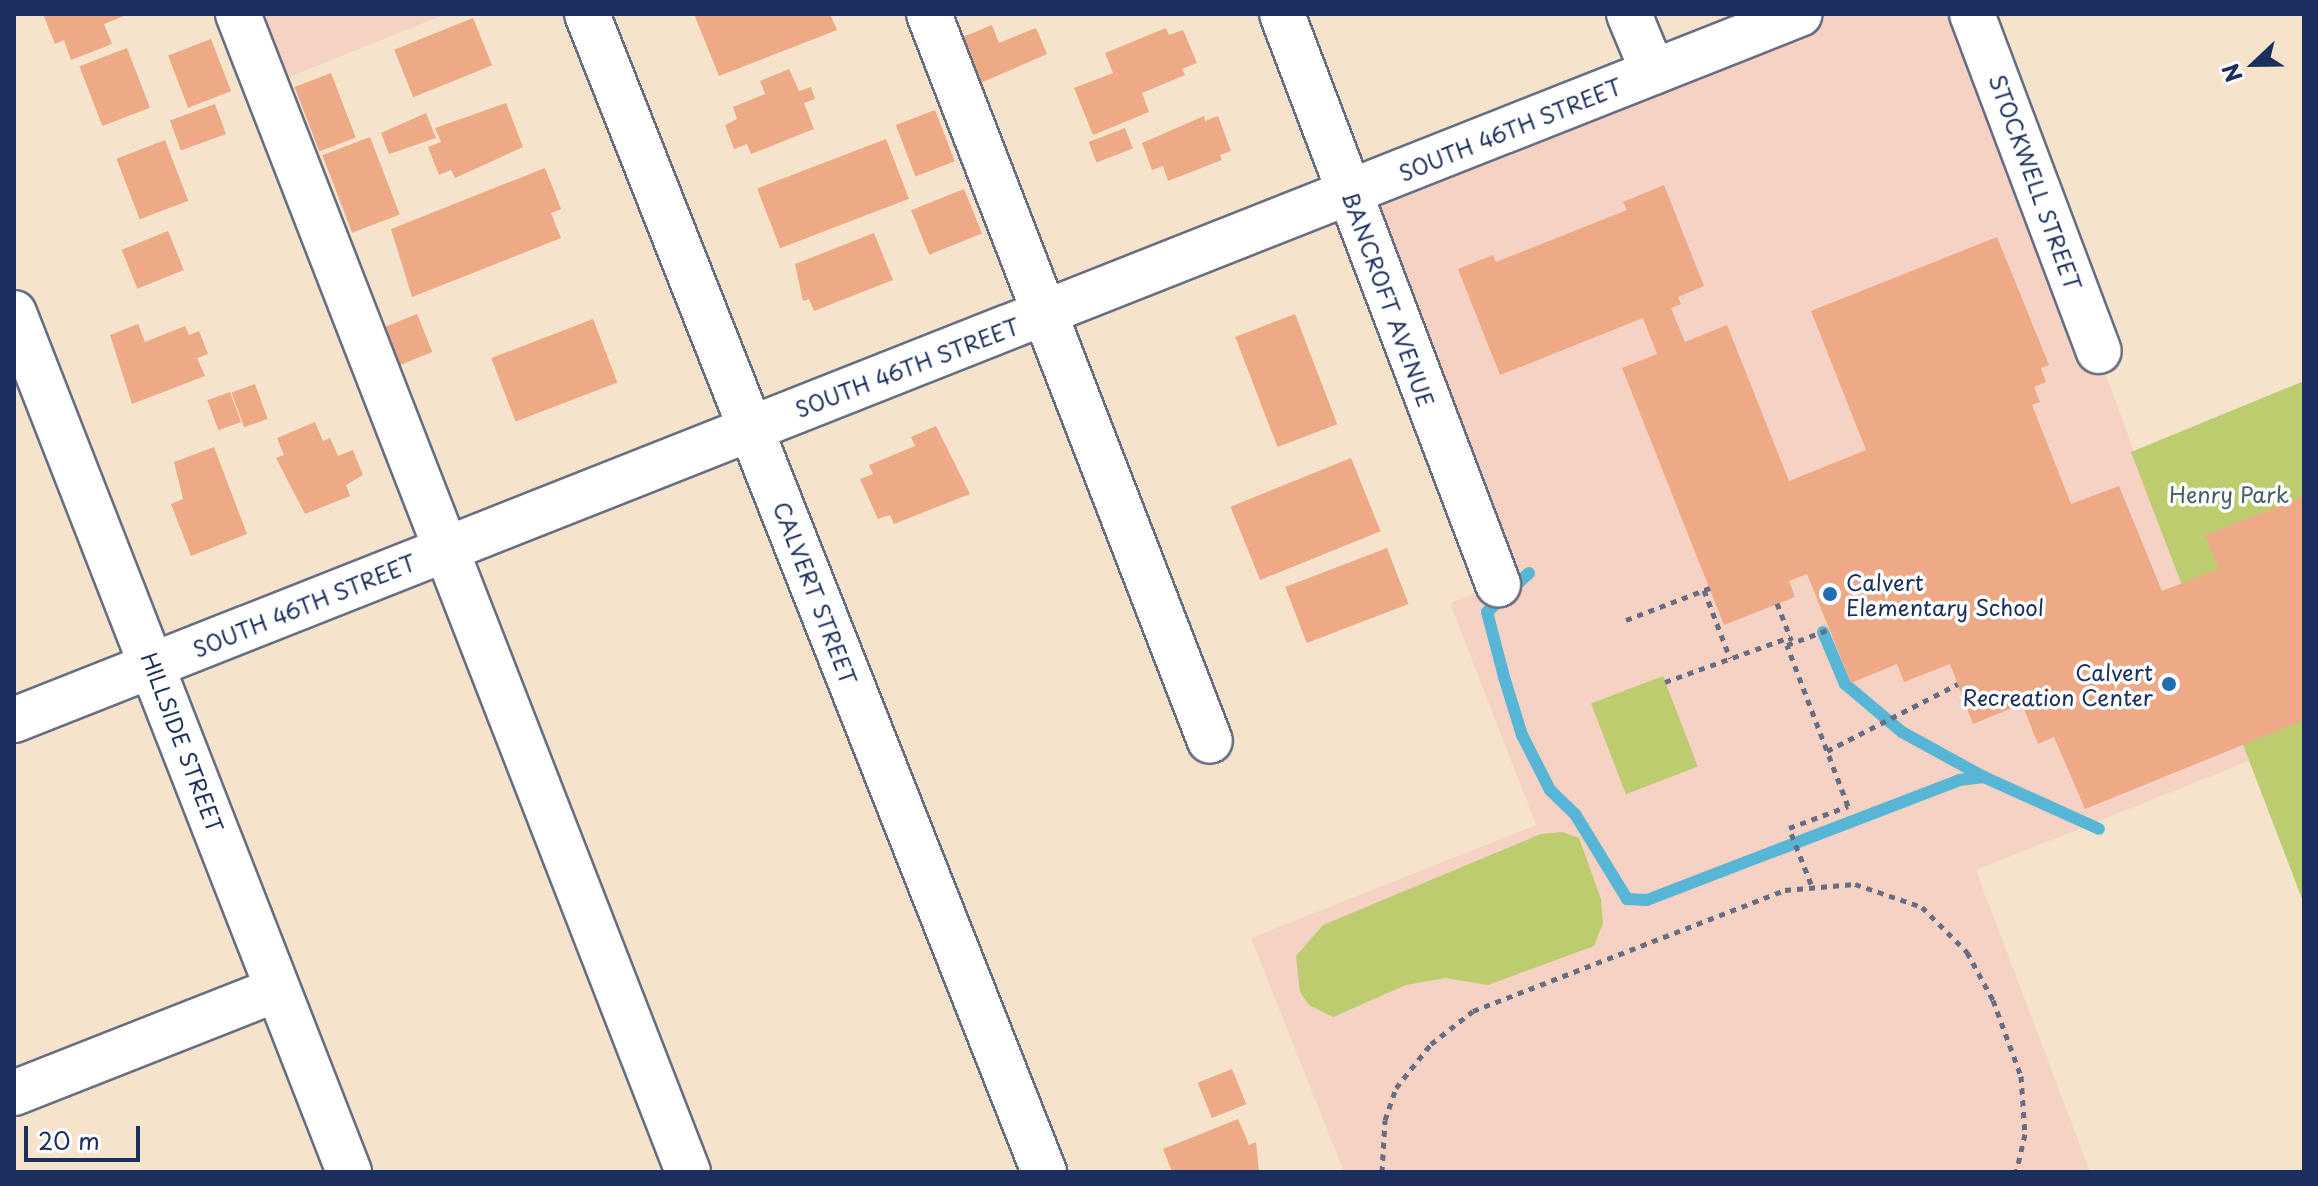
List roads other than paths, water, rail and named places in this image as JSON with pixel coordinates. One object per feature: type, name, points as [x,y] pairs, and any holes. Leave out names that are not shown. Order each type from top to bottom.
[{"type":"street","points":[[238,14],[688,1172]]},
{"type":"street","name":"CALVERT STREET","points":[[587,14],[1044,1172]]},
{"type":"street","points":[[929,14],[1047,312],[1210,741]]},
{"type":"street","name":"BANCROFT AVENUE","points":[[1282,14],[1498,584]]},
{"type":"street","points":[[1629,14],[1653,72]]},
{"type":"street","name":"SOUTH 46TH STREET","points":[[14,720],[1800,14]]},
{"type":"street","name":"STOCKWELL STREET","points":[[1972,14],[2099,351]]},
{"type":"street","name":"HILLSIDE STREET","points":[[14,313],[154,665],[276,990],[349,1172]]},
{"type":"street","points":[[14,1093],[276,990]]},
{"type":"waterway","points":[[1529,573],[1487,612],[1504,677],[1522,735],[1550,790],[1575,814],[1627,899],[1647,900],[1959,780],[1984,777],[2099,829]]},
{"type":"waterway","points":[[1823,632],[1845,684],[1902,732],[1984,777]]},
{"type":"place","name":"Calvert Elementary School","points":[[1830,594]]},
{"type":"place","name":"Calvert Recreation Center","points":[[2169,684]]},
{"type":"park label","name":"Henry Park","points":[[2229,494]]}]
